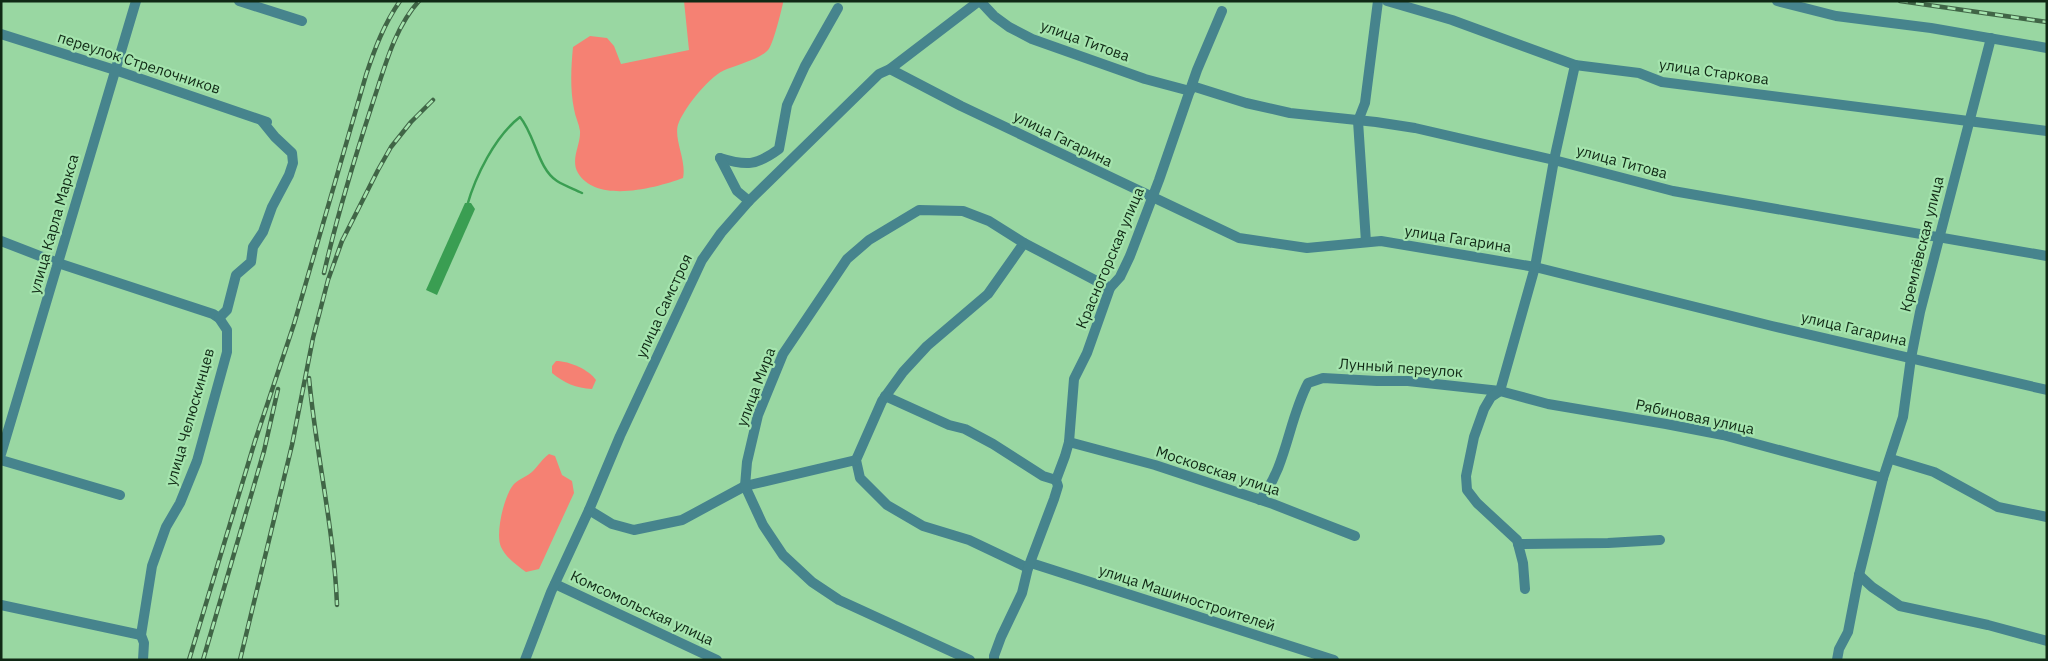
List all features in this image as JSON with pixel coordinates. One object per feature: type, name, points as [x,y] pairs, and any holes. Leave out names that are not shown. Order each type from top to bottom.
[{"type":"street","name":"улица Карла Маркса","points":[[1,454],[136,1]]},
{"type":"street","points":[[239,1],[302,21]]},
{"type":"street","name":"улица Самстроя","points":[[525,660],[554,584],[702,260],[721,233],[749,201],[879,74],[890,68],[979,1]]},
{"type":"street","name":"улица Титова","points":[[979,1],[994,16],[1032,38],[1145,78],[1290,114],[1376,122],[1415,128],[1554,160],[1673,191],[2047,256]]},
{"type":"street","points":[[1366,242],[1358,121],[1365,103],[1378,1]]},
{"type":"street","name":"улица Старкова","points":[[1386,1],[1452,20],[1492,36],[1575,64],[1639,73],[1662,82],[2047,130]]},
{"type":"street","points":[[1777,1],[1836,16],[1931,28],[2047,48]]},
{"type":"street","points":[[749,201],[737,191],[720,158],[746,164],[767,158],[779,149],[787,105],[804,66],[838,8]]},
{"type":"street","name":"Красногорская улица","points":[[994,660],[1001,637],[1022,593],[1029,566],[1058,486],[1056,480],[1069,442],[1074,379],[1087,353],[1110,288],[1120,277],[1130,256],[1191,89],[1222,11]]},
{"type":"street","name":"переулок Стрелочников","points":[[1,34],[115,70],[265,122],[275,137],[292,154],[293,163],[289,174],[272,207],[263,232],[253,247],[251,262],[236,275],[227,310],[218,318]]},
{"type":"street","name":"Кремлёвская улица","points":[[1837,660],[1839,649],[1848,632],[1859,575],[1883,478],[1891,459],[1903,417],[1909,383],[1910,358],[1938,236],[1991,38]]},
{"type":"street","points":[[1525,589],[1523,563],[1517,540],[1477,503],[1467,490],[1466,476],[1474,436],[1484,408],[1491,397],[1500,391],[1535,266],[1554,160],[1575,64]]},
{"type":"street","name":"улица Гагарина","points":[[890,68],[960,106],[1239,238],[1307,248],[1381,241],[1535,266],[1772,326],[2047,390]]},
{"type":"street","name":"улица Мира","points":[[744,486],[747,462],[758,415],[783,354],[847,259],[869,240],[919,210],[962,211],[989,221],[1024,243],[1110,288]]},
{"type":"street","points":[[1,241],[58,263],[213,314],[218,318]]},
{"type":"street","points":[[589,510],[612,524],[634,530],[682,520],[744,486],[856,460],[885,396],[902,372],[927,346],[988,294],[1024,243]]},
{"type":"street","name":"улица Челюскинцев","points":[[143,660],[144,642],[141,635],[152,566],[166,527],[180,503],[196,461],[226,352],[227,330],[218,318]]},
{"type":"street","name":"Лунный переулок","points":[[1260,500],[1277,474],[1308,383],[1323,378],[1376,381],[1408,380],[1500,391]]},
{"type":"street","name":"Рябиновая улица","points":[[1500,391],[1548,404],[1723,435],[1883,478]]},
{"type":"street","points":[[885,396],[949,425],[965,429],[993,444],[1043,476],[1056,480]]},
{"type":"street","name":"Московская улица","points":[[1069,442],[1155,465],[1260,500],[1355,536]]},
{"type":"street","points":[[1891,459],[1934,472],[1998,508],[2047,517]]},
{"type":"street","points":[[1,460],[89,484],[120,495]]},
{"type":"street","name":"улица Машиностроителей","points":[[856,460],[860,478],[887,505],[923,526],[969,540],[1029,566],[1334,660]]},
{"type":"street","points":[[744,486],[763,525],[783,555],[812,582],[839,600],[970,660]]},
{"type":"street","points":[[1518,544],[1608,543],[1660,540]]},
{"type":"street","points":[[1859,575],[1872,587],[1900,606],[1988,625],[2047,641]]},
{"type":"street","name":"Комсомольская улица","points":[[554,584],[717,660]]},
{"type":"street","points":[[1,605],[141,635]]},
{"type":"shaded area","points":[[684,1],[783,1],[783,3],[768,50],[760,56],[720,72],[706,84],[682,115],[677,128],[677,135],[684,171],[683,178],[658,186],[628,191],[612,191],[587,183],[578,173],[575,162],[580,131],[572,94],[573,47],[590,36],[607,38],[614,46],[621,64],[689,50]]},
{"type":"shaded area","points":[[465,203],[471,203],[475,209],[437,295],[426,290]]},
{"type":"shaded area","points":[[556,361],[573,364],[593,376],[596,380],[592,389],[575,386],[557,377],[552,373],[552,366]]},
{"type":"shaded area","points":[[549,454],[555,456],[562,475],[572,481],[574,493],[539,569],[526,572],[509,558],[501,547],[499,533],[501,515],[510,489],[514,484],[531,473]]},
{"type":"waterway","points":[[467,206],[475,183],[494,146],[520,117],[545,168],[551,176],[560,183],[582,193]]},
{"type":"railway","points":[[189,660],[255,441],[294,324],[366,75],[380,36],[400,1]]},
{"type":"railway","points":[[324,273],[346,188],[386,64],[396,37],[410,12],[419,1]]},
{"type":"railway","points":[[1900,1],[2047,22]]},
{"type":"railway","points":[[240,660],[292,445],[313,338],[328,280],[342,241],[391,147],[411,122],[433,100]]},
{"type":"railway","points":[[309,378],[329,519],[337,605]]},
{"type":"railway","points":[[203,660],[264,451],[278,389]]}]
